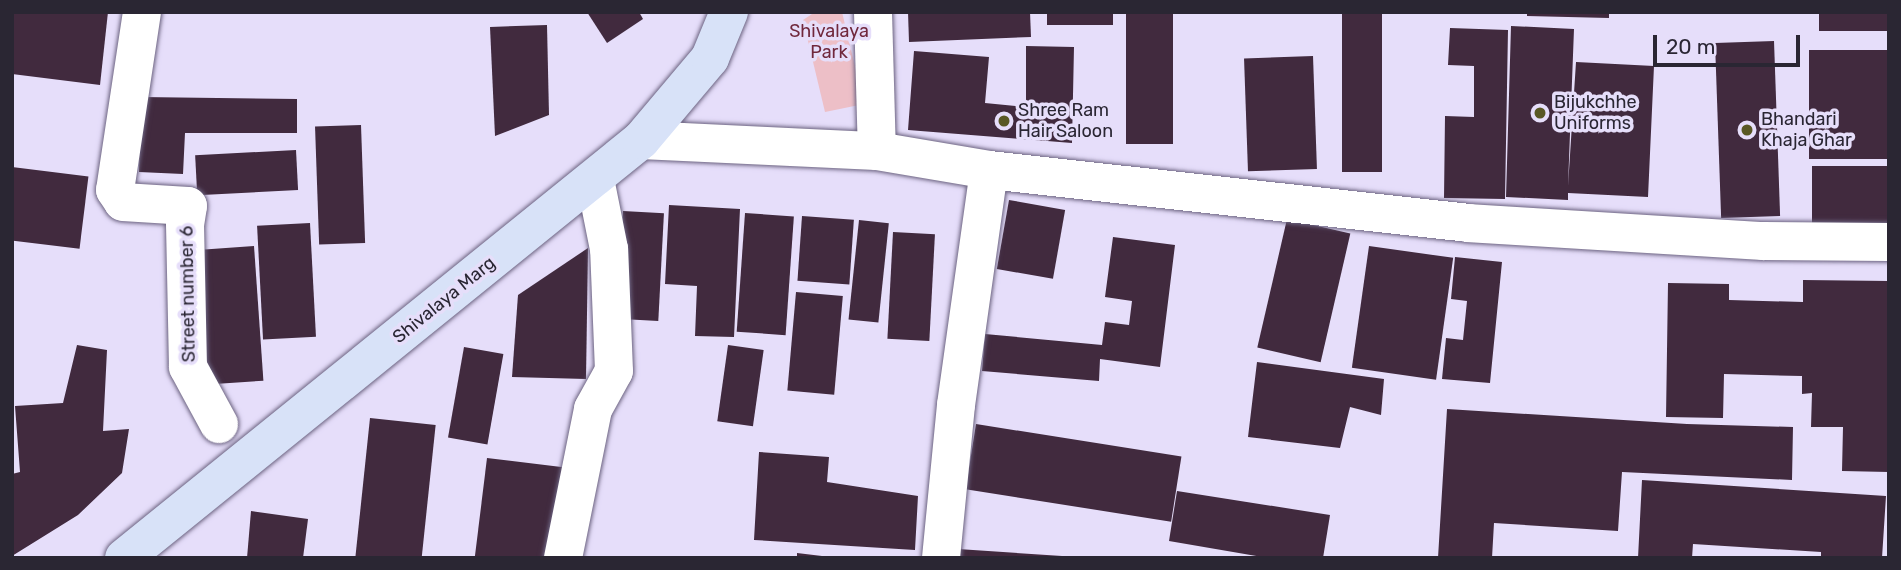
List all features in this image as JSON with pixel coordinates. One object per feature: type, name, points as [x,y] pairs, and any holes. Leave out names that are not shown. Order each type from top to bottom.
[{"type":"main road","name":"Shivalaya Marg","points":[[124,558],[595,179],[641,139],[710,58],[729,12]]},
{"type":"street","name":"Street number 6","points":[[142,12],[115,190],[123,202],[188,206],[188,367],[219,424]]},
{"type":"street","points":[[873,12],[877,151]]},
{"type":"street","points":[[641,139],[877,151],[989,170],[1467,223],[1763,241],[1889,242]]},
{"type":"street","points":[[941,558],[956,405],[989,170]]},
{"type":"street","points":[[563,558],[593,410],[614,371],[609,249],[595,179]]},
{"type":"green space","name":"Shivalaya Park","points":[[815,12],[842,12],[864,104],[825,112],[803,20]]},
{"type":"building","points":[[12,12],[108,12],[100,85],[12,74]]},
{"type":"building","points":[[587,12],[639,12],[643,19],[607,43]]},
{"type":"building","points":[[908,12],[1030,12],[1031,37],[909,42]]},
{"type":"building","points":[[1047,12],[1113,12],[1113,25],[1047,25]]},
{"type":"building","points":[[1126,12],[1173,12],[1173,144],[1126,144]]},
{"type":"building","points":[[1342,12],[1382,12],[1382,172],[1342,172]]},
{"type":"building","points":[[1527,12],[1609,12],[1609,18],[1527,16]]},
{"type":"building","points":[[1819,12],[1889,12],[1889,31],[1819,31]]},
{"type":"building","points":[[547,25],[549,115],[495,136],[490,27]]},
{"type":"building","points":[[1511,26],[1574,29],[1568,186],[1576,62],[1654,66],[1648,197],[1568,193],[1568,200],[1506,197]]},
{"type":"building","points":[[1450,28],[1508,30],[1505,199],[1444,198],[1445,116],[1474,117],[1474,66],[1448,65]]},
{"type":"building","name":"Bhandari Khaja Ghar","points":[[1774,41],[1780,216],[1721,218],[1715,43]]},
{"type":"building","points":[[1026,46],[1074,47],[1072,143],[908,130],[914,51],[989,57],[985,103],[1026,107]]},
{"type":"building","points":[[1809,50],[1889,50],[1889,159],[1809,159]]},
{"type":"building","points":[[1313,56],[1317,169],[1248,171],[1244,58]]},
{"type":"building","points":[[141,97],[297,99],[297,133],[185,133],[183,174],[139,172]]},
{"type":"building","points":[[361,125],[365,243],[319,245],[315,127]]},
{"type":"building","points":[[296,150],[298,190],[197,195],[195,155]]},
{"type":"building","points":[[1812,166],[1889,166],[1889,228],[1812,228]]},
{"type":"building","points":[[12,167],[88,176],[80,249],[12,241]]},
{"type":"building","points":[[1009,200],[1065,210],[1053,279],[997,269]]},
{"type":"building","points":[[669,205],[740,209],[734,337],[695,336],[697,286],[665,284]]},
{"type":"building","points":[[623,211],[664,213],[658,321],[617,319]]},
{"type":"building","points":[[745,213],[794,216],[786,335],[737,332]]},
{"type":"building","points":[[802,216],[854,220],[849,284],[797,281]]},
{"type":"building","points":[[1287,219],[1350,234],[1321,362],[1257,348]]},
{"type":"building","points":[[859,220],[889,223],[878,323],[849,319]]},
{"type":"building","points":[[310,223],[316,337],[263,340],[257,226]]},
{"type":"building","points":[[893,232],[935,234],[929,341],[887,339]]},
{"type":"building","points":[[1113,237],[1175,245],[1160,367],[1100,359],[1099,381],[982,371],[985,334],[1102,345],[1105,322],[1129,325],[1132,301],[1105,297]]},
{"type":"building","points":[[254,246],[263,381],[204,385],[194,250]]},
{"type":"building","points":[[1369,246],[1453,258],[1436,380],[1352,368]]},
{"type":"building","points":[[588,248],[586,379],[512,377],[518,295]]},
{"type":"building","points":[[1455,257],[1502,262],[1490,383],[1442,379],[1446,338],[1463,340],[1467,301],[1451,299]]},
{"type":"building","points":[[1803,280],[1889,281],[1889,472],[1842,471],[1843,427],[1811,427],[1812,393],[1802,394],[1802,376],[1724,374],[1723,418],[1666,417],[1668,283],[1729,284],[1729,300],[1803,302]]},
{"type":"building","points":[[796,292],[843,296],[834,395],[787,391]]},
{"type":"building","points":[[77,345],[107,350],[103,431],[129,429],[122,473],[78,515],[12,556],[12,474],[20,472],[15,406],[63,403]]},
{"type":"building","points":[[728,345],[764,350],[753,426],[717,421]]},
{"type":"building","points":[[464,347],[503,354],[487,445],[448,438]]},
{"type":"building","points":[[1257,362],[1384,379],[1381,415],[1350,407],[1340,448],[1248,437]]},
{"type":"building","points":[[1447,409],[1687,424],[1793,427],[1792,480],[1622,472],[1618,531],[1494,523],[1492,558],[1438,558]]},
{"type":"building","points":[[370,418],[436,425],[422,558],[355,558]]},
{"type":"building","points":[[976,424],[1181,457],[1171,522],[966,489]]},
{"type":"building","points":[[759,452],[829,457],[827,482],[918,496],[915,550],[754,540]]},
{"type":"building","points":[[487,458],[567,468],[556,558],[475,558]]},
{"type":"building","points":[[1642,480],[1886,496],[1882,558],[1821,558],[1821,552],[1693,544],[1692,558],[1638,558]]},
{"type":"building","points":[[1177,491],[1330,515],[1323,558],[1268,558],[1169,541]]},
{"type":"building","points":[[251,511],[308,519],[303,558],[247,558]]},
{"type":"building","points":[[958,549],[1062,556],[1062,558],[958,558]]},
{"type":"building","points":[[797,553],[822,556],[822,558],[797,558]]},
{"type":"place","name":"Bijukchhe Uniforms","points":[[1540,113]]},
{"type":"place","name":"Shree Ram Hair Saloon","points":[[1004,121]]},
{"type":"place","name":"Bhandari Khaja Ghar","points":[[1747,130]]}]
